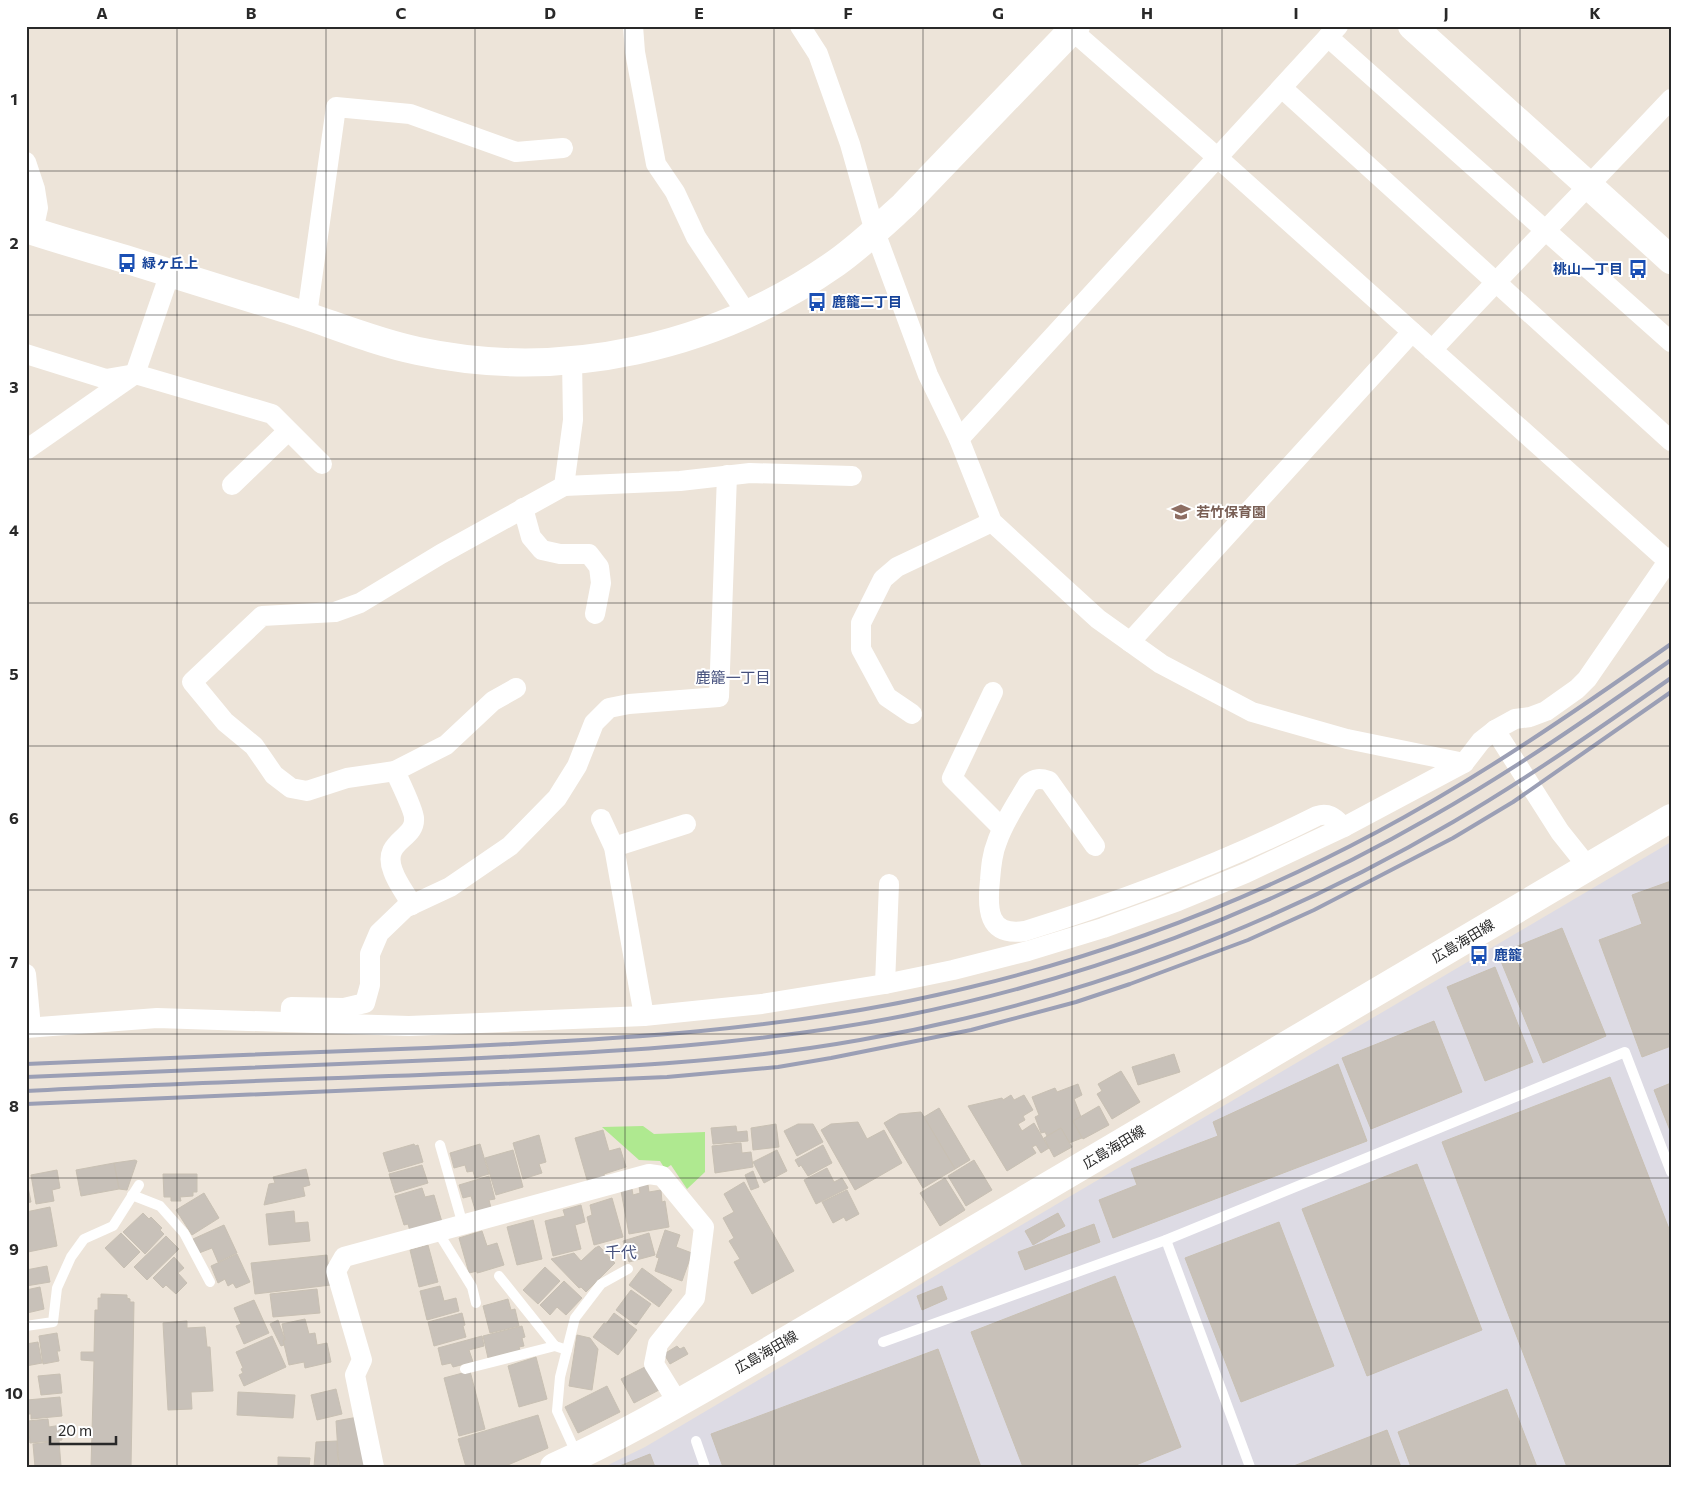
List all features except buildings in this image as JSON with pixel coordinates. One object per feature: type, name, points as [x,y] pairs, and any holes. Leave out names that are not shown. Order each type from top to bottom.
[{"type":"street","points":[[633,26],[635,52],[656,164],[675,192],[696,237],[747,314]]},
{"type":"street","points":[[800,26],[818,54],[850,144],[875,232],[928,375],[959,440],[992,522],[1098,619],[1161,664],[1252,712],[1347,739],[1464,763]]},
{"type":"street","points":[[1412,26],[1671,260]]},
{"type":"street","points":[[26,162],[35,189],[38,208],[30,230],[307,315],[344,330],[390,345],[447,357],[506,362],[572,360],[623,354],[680,340],[747,314],[787,294],[837,262],[875,232],[904,205],[1072,28],[1432,350],[1670,559],[1587,679],[1577,689],[1537,715],[1515,719],[1495,730],[1481,741],[1464,763],[1344,827],[1246,873],[1178,901],[1103,928],[1028,951],[953,970],[885,984],[762,1004],[644,1016],[409,1026],[157,1018],[29,1027],[26,974]]},
{"type":"street","points":[[959,440],[1333,32],[1546,230],[1671,342]]},
{"type":"street","points":[[1282,88],[1671,441]]},
{"type":"street","points":[[1432,350],[1671,99]]},
{"type":"street","points":[[307,315],[336,107],[410,114],[516,152],[563,148]]},
{"type":"street","points":[[26,450],[135,374],[170,273]]},
{"type":"street","points":[[1130,642],[1412,332]]},
{"type":"street","points":[[26,354],[106,379],[135,374],[272,414],[322,464]]},
{"type":"street","points":[[564,486],[573,420],[572,360]]},
{"type":"street","points":[[232,485],[288,431]]},
{"type":"street","points":[[516,688],[493,701],[446,745],[395,771],[347,778],[308,792],[290,788],[274,775],[254,746],[224,722],[192,682],[262,616],[335,612],[360,603],[441,554],[564,486],[680,481],[750,472],[852,476]]},
{"type":"street","points":[[290,1022],[291,1007],[344,1008],[365,1003],[370,985],[370,954],[379,933],[405,908],[450,887],[510,846],[557,798],[577,766],[594,723],[609,708],[629,704],[719,697],[727,475]]},
{"type":"street","points":[[523,508],[531,537],[542,550],[560,554],[589,554],[599,567],[601,583],[595,614]]},
{"type":"street","points":[[912,714],[887,696],[882,689],[861,649],[861,623],[883,579],[897,567],[992,522]]},
{"type":"street","points":[[993,692],[952,778],[1002,828]]},
{"type":"street","points":[[1495,730],[1560,832],[1588,867]]},
{"type":"street","points":[[395,771],[414,817],[412,829],[393,847],[390,861],[393,872],[412,905]]},
{"type":"street","points":[[1095,846],[1048,781],[1034,779],[1028,784],[1002,828],[992,859],[988,906],[990,917],[996,925],[1004,930],[1014,933],[1025,931],[1094,910],[1165,883],[1228,858],[1317,816],[1331,815],[1344,827]]},
{"type":"street","name":"広島海田線","points":[[566,1462],[678,1403],[1671,818]]},
{"type":"street","points":[[601,819],[614,847],[644,1016]]},
{"type":"street","points":[[614,847],[686,824]]},
{"type":"street","points":[[885,984],[889,884]]},
{"type":"street","points":[[374,1467],[355,1375],[362,1360],[336,1271],[344,1257],[649,1174],[662,1176],[704,1227],[696,1298],[658,1344],[654,1364],[678,1403]]},
{"type":"lane","points":[[883,1342],[1166,1240],[1625,1052],[1671,1172]]},
{"type":"lane","points":[[440,1145],[462,1225]]},
{"type":"lane","points":[[26,1326],[53,1322],[57,1288],[70,1257],[84,1239],[113,1226],[139,1185]]},
{"type":"lane","points":[[132,1196],[160,1206],[184,1233],[210,1282]]},
{"type":"lane","points":[[438,1232],[472,1287],[476,1303]]},
{"type":"lane","points":[[1166,1240],[1250,1467]]},
{"type":"lane","points":[[566,1462],[558,1411],[560,1377],[575,1318],[601,1284],[628,1269]]},
{"type":"lane","points":[[499,1276],[555,1346]]},
{"type":"lane","points":[[465,1369],[555,1346],[567,1350]]},
{"type":"lane","points":[[696,1441],[705,1467]]},
{"type":"shaded area","points":[[1671,842],[1671,1467],[604,1467],[645,1447]]},
{"type":"green space","points":[[643,1126],[654,1134],[705,1132],[705,1172],[687,1189],[671,1165],[665,1169],[660,1161],[639,1160],[602,1127]]},
{"type":"railway","points":[[26,1064],[427,1048],[633,1037],[769,1024],[837,1014],[971,987],[1076,958],[1128,941],[1230,902],[1329,857],[1415,811],[1490,766],[1671,644]]},
{"type":"railway","points":[[26,1077],[461,1059],[683,1046],[738,1041],[848,1026],[972,1001],[1108,962],[1241,912],[1306,883],[1369,851],[1462,799],[1553,742],[1671,660]]},
{"type":"railway","points":[[26,1091],[568,1069],[714,1059],[812,1048],[860,1040],[938,1025],[1015,1006],[1166,958],[1240,929],[1384,861],[1509,788],[1671,678]]},
{"type":"railway","points":[[26,1104],[667,1077],[778,1067],[971,1030],[1076,1002],[1130,984],[1248,940],[1314,910],[1453,838],[1513,802],[1671,692]]},
{"type":"place","name":"緑ヶ丘上","points":[[127,263]]},
{"type":"place","name":"桃山一丁目","points":[[1638,269]]},
{"type":"place","name":"鹿籠二丁目","points":[[817,302]]},
{"type":"place","name":"若竹保育園","points":[[1181,512]]},
{"type":"place","name":"鹿籠","points":[[1479,955]]},
{"type":"district","name":"鹿籠一丁目","points":[[733,678]]},
{"type":"district","name":"千代","points":[[621,1252]]}]
